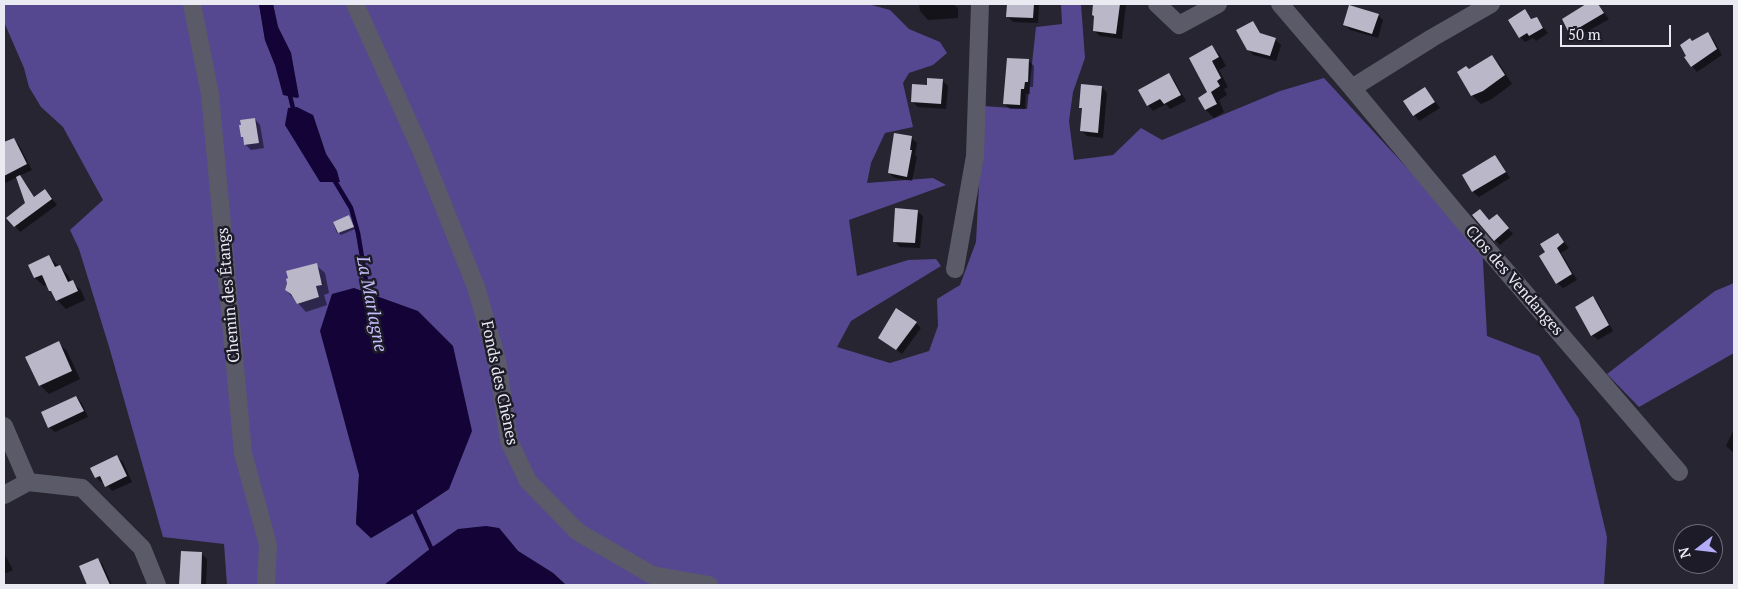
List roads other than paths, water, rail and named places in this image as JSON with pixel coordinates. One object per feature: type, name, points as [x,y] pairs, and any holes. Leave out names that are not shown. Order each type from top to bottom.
[{"type":"street","name":"Chemin des Étangs","points":[[192,4],[210,94],[243,453],[268,546],[266,585]]},
{"type":"street","name":"Fonds des Chênes","points":[[355,4],[421,150],[476,287],[497,360],[509,441],[528,481],[578,532],[652,575],[709,585]]},
{"type":"street","points":[[955,269],[975,156],[980,4]]},
{"type":"street","points":[[1157,4],[1179,25],[1218,4]]},
{"type":"street","name":"Clos des Vendanges","points":[[1280,4],[1457,214],[1679,472]]},
{"type":"street","points":[[1352,88],[1491,4]]},
{"type":"street","points":[[4,426],[28,482]]},
{"type":"street","points":[[4,495],[28,482],[82,488],[142,548],[157,585]]},
{"type":"water","points":[[259,4],[273,4],[278,27],[291,53],[299,97],[297,98],[283,95],[275,65],[265,40]]},
{"type":"water","points":[[297,107],[313,115],[326,154],[337,171],[340,182],[320,182],[285,125],[288,108]]},
{"type":"water","points":[[354,288],[418,311],[453,346],[472,431],[449,489],[371,538],[356,524],[359,475],[320,331],[332,294]]},
{"type":"water","points":[[486,526],[499,528],[518,551],[553,573],[566,585],[384,585],[458,529]]},
{"type":"waterway","name":"La Marlagne","points":[[289,92],[294,112]]},
{"type":"waterway","name":"La Marlagne","points":[[333,178],[351,208],[358,233],[369,299]]},
{"type":"waterway","name":"La Marlagne","points":[[413,509],[431,548],[435,550]]}]
